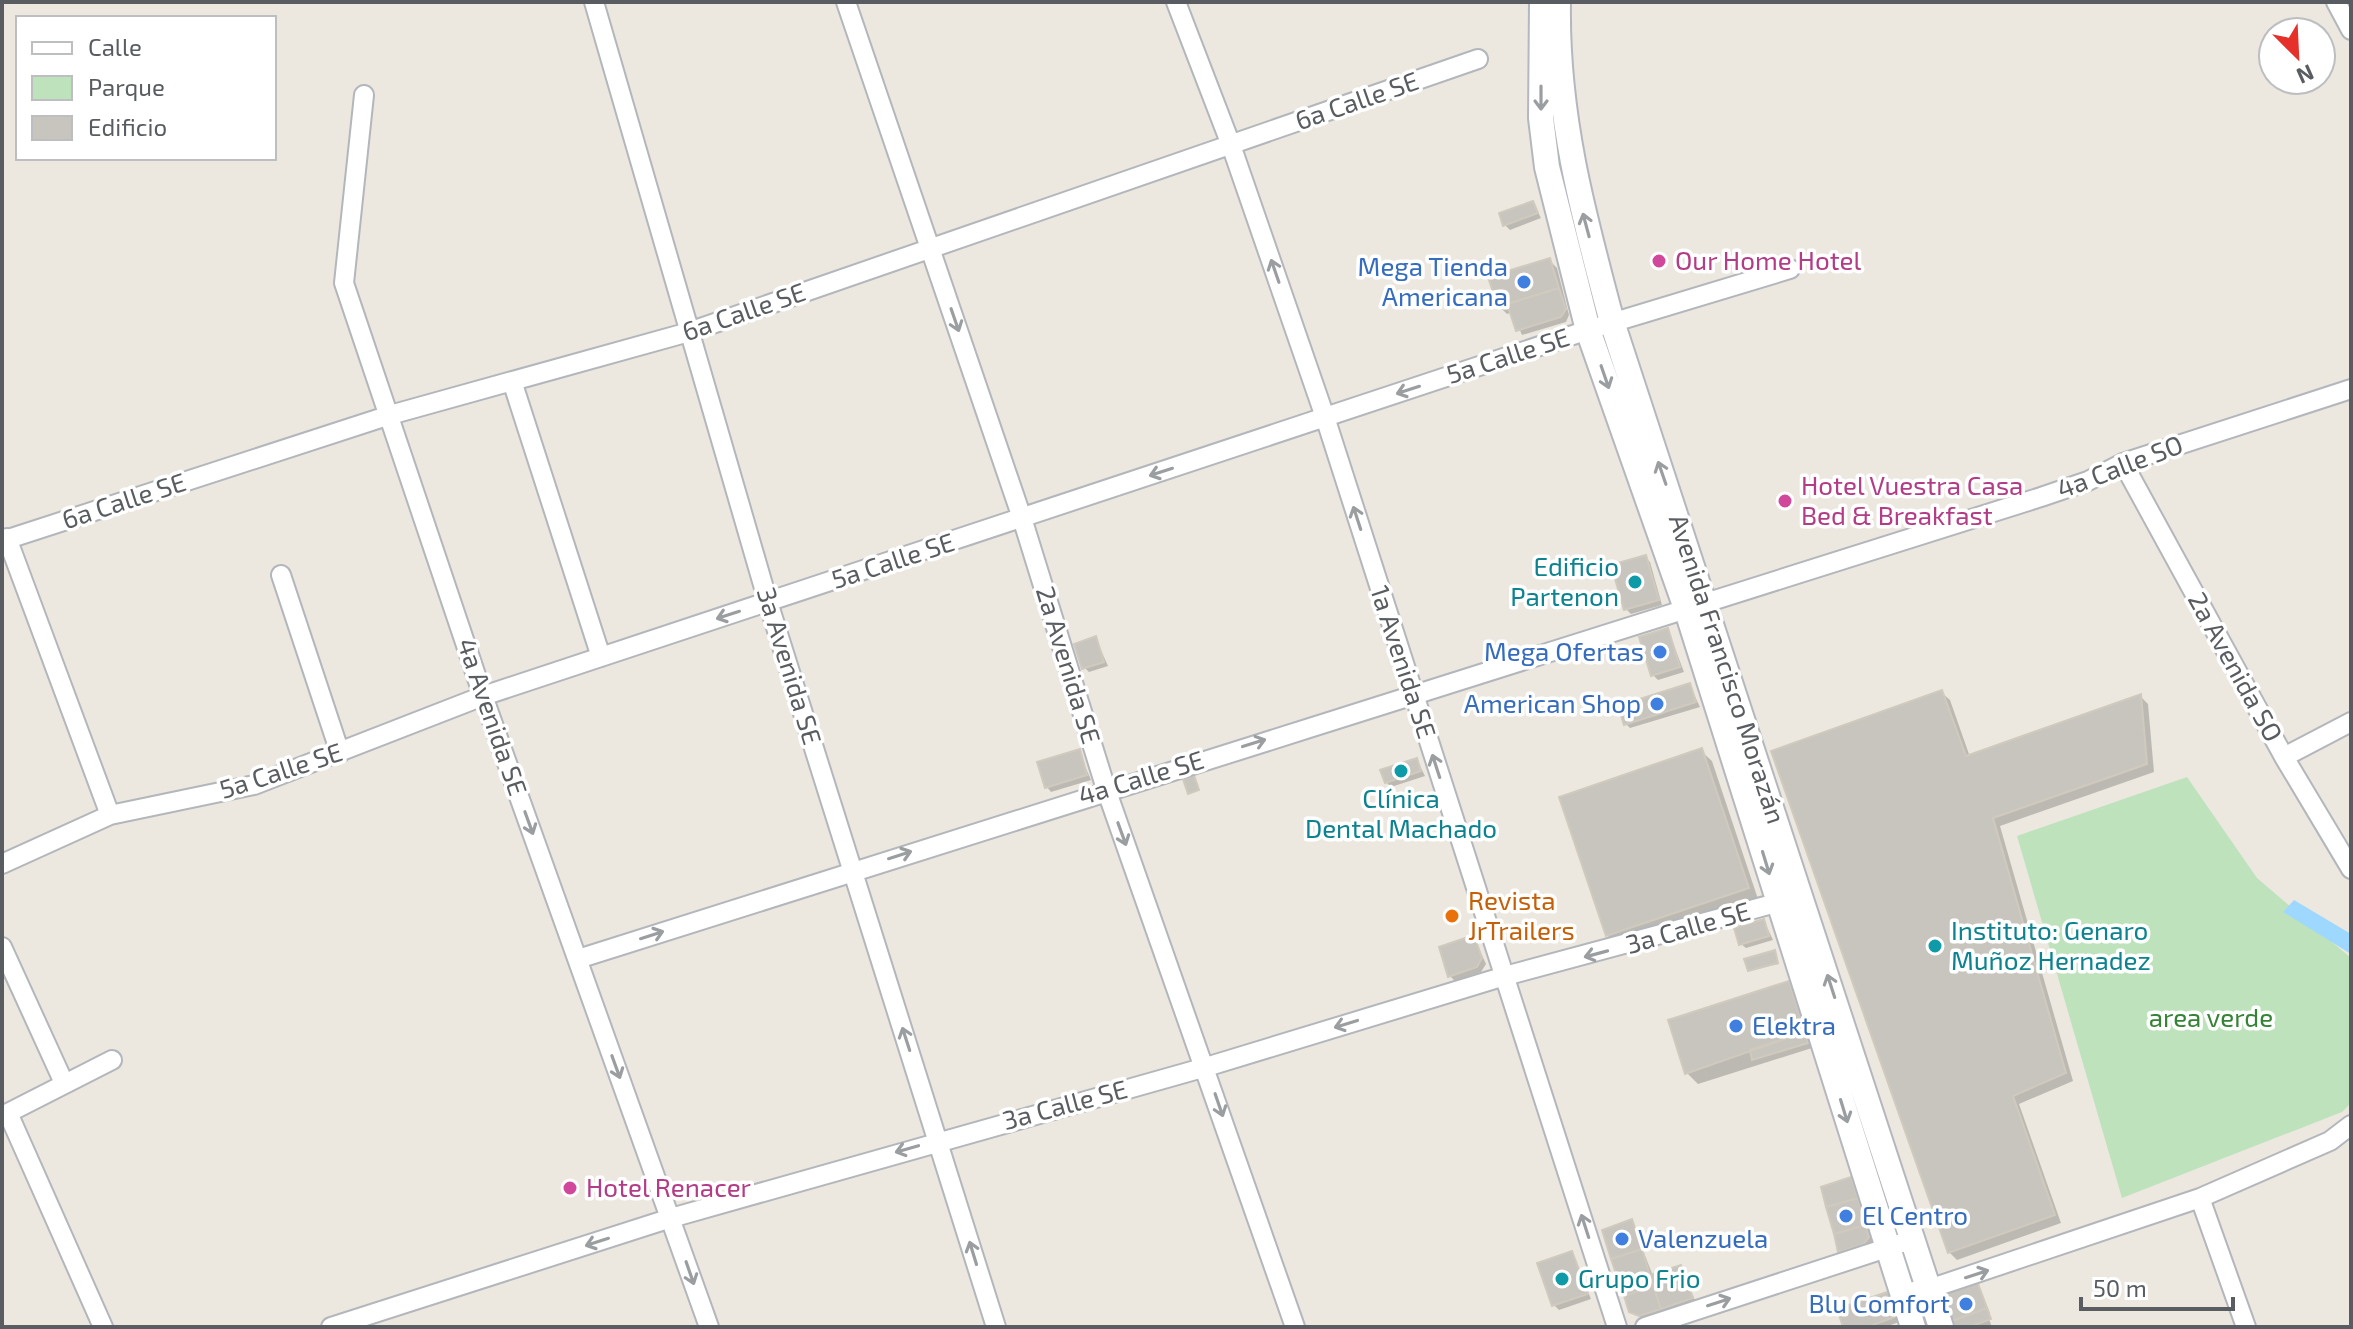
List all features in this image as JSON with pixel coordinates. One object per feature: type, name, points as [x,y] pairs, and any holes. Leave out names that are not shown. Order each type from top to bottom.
[{"type":"main road","name":"Avenida Francisco Morazán","points":[[1550,11],[1564,127],[1577,193],[1612,322],[1697,608],[1779,903],[1913,1327]]},
{"type":"main road","name":"Avenida Francisco Morazán","points":[[1550,11],[1541,118],[1547,167],[1588,330],[1697,608],[1802,896],[1941,1327]]},
{"type":"street","name":"3a Avenida SE","points":[[594,2],[768,602],[996,1327]]},
{"type":"street","name":"2a Avenida SE","points":[[846,2],[1022,518],[1106,789],[1295,1327]]},
{"type":"street","name":"1a Avenida SE","points":[[1176,2],[1231,145],[1325,417],[1617,1327]]},
{"type":"street","points":[[2336,2],[2351,30]]},
{"type":"street","name":"6a Calle SE","points":[[5,540],[390,415],[689,332],[930,246],[1478,59]]},
{"type":"street","name":"4a Avenida SE","points":[[364,95],[344,283],[483,696],[709,1327]]},
{"type":"street","name":"5a Calle SE","points":[[2,864],[110,815],[254,785],[483,696],[1612,322],[1790,269]]},
{"type":"street","points":[[512,381],[601,657]]},
{"type":"street","name":"4a Calle SO","points":[[1697,608],[2041,497],[2088,481],[2123,463],[2351,389]]},
{"type":"street","name":"2a Avenida SO","points":[[2123,463],[2284,757],[2351,869]]},
{"type":"street","points":[[5,540],[110,815]]},
{"type":"street","points":[[281,575],[340,753]]},
{"type":"street","name":"4a Calle SE","points":[[578,959],[1106,789],[1697,608]]},
{"type":"street","points":[[2284,757],[2351,722]]},
{"type":"street","name":"3a Calle SE","points":[[331,1327],[671,1218],[938,1140],[1206,1067],[1505,976],[1802,896]]},
{"type":"street","points":[[2,947],[64,1083]]},
{"type":"street","points":[[103,1327],[5,1115],[112,1060]]},
{"type":"street","points":[[1901,1293],[1929,1289],[2200,1198],[2330,1141],[2351,1125]]},
{"type":"street","points":[[2200,1198],[2246,1327]]},
{"type":"street","points":[[1645,1327],[1911,1240]]},
{"type":"green space","name":"area verde","points":[[2187,777],[2257,878],[2351,958],[2351,1103],[2342,1112],[2122,1198],[2017,836]]},
{"type":"water","points":[[2294,900],[2351,934],[2351,954],[2283,912]]},
{"type":"building","points":[[1533,201],[1538,213],[1503,226],[1499,213]]},
{"type":"building","name":"Mega Tienda Americana","points":[[1550,258],[1559,288],[1498,307],[1488,277]]},
{"type":"building","points":[[1559,288],[1566,309],[1561,317],[1516,331],[1507,304]]},
{"type":"building","name":"Edificio Partenon","points":[[1646,555],[1659,600],[1624,610],[1611,565]]},
{"type":"building","name":"Mega Ofertas","points":[[1668,628],[1680,667],[1651,676],[1639,637]]},
{"type":"building","points":[[1096,636],[1104,662],[1082,669],[1074,644]]},
{"type":"building","name":"American Shop","points":[[1690,683],[1696,702],[1624,725],[1618,706]]},
{"type":"building","name":"Instituto: Genaro Muñoz Hernadez","points":[[1942,690],[1966,756],[2141,694],[2147,764],[1993,818],[2066,1073],[2013,1096],[2055,1215],[1948,1253],[1771,751]]},
{"type":"building","points":[[1702,748],[1749,888],[1606,936],[1559,797]]},
{"type":"building","points":[[1080,749],[1087,775],[1045,788],[1037,762]]},
{"type":"building","name":"Clínica Dental Machado","points":[[1417,758],[1421,771],[1385,783],[1380,770]]},
{"type":"building","points":[[1194,775],[1199,790],[1188,794],[1183,779]]},
{"type":"building","points":[[1764,919],[1769,936],[1739,945],[1734,928]]},
{"type":"building","points":[[1474,935],[1482,958],[1477,967],[1448,977],[1439,947]]},
{"type":"building","points":[[1775,950],[1778,963],[1748,971],[1744,959]]},
{"type":"building","name":"Elektra","points":[[1789,981],[1805,1032],[1685,1074],[1668,1020]]},
{"type":"building","points":[[1805,1032],[1808,1043],[1752,1060],[1750,1050]]},
{"type":"building","points":[[1851,1177],[1858,1198],[1826,1207],[1821,1187]]},
{"type":"building","name":"El Centro","points":[[1858,1198],[1866,1225],[1834,1234],[1826,1207]]},
{"type":"building","name":"Valenzuela","points":[[1632,1219],[1642,1249],[1611,1259],[1602,1230]]},
{"type":"building","points":[[1866,1225],[1869,1237],[1863,1245],[1838,1252],[1834,1234]]},
{"type":"building","points":[[1642,1249],[1650,1275],[1620,1285],[1611,1259]]},
{"type":"building","name":"Grupo Frio","points":[[1572,1251],[1588,1294],[1552,1306],[1537,1263]]},
{"type":"building","points":[[1681,1265],[1693,1298],[1661,1309],[1650,1275]]},
{"type":"building","points":[[1650,1275],[1653,1286],[1624,1296],[1620,1285]]},
{"type":"building","name":"Blu Comfort","points":[[1977,1281],[1987,1308],[1952,1321],[1945,1300],[1949,1291]]},
{"type":"building","points":[[1653,1286],[1661,1309],[1639,1316],[1629,1312],[1624,1296]]},
{"type":"building","points":[[1890,1291],[1898,1316],[1867,1327],[1843,1327],[1837,1309]]},
{"type":"building","points":[[1987,1308],[1991,1319],[1970,1327],[1954,1327],[1952,1321]]},
{"type":"place","name":"Our Home Hotel","points":[[1659,261]]},
{"type":"place","name":"Mega Tienda Americana","points":[[1524,282]]},
{"type":"place","name":"Hotel Vuestra Casa Bed & Breakfast","points":[[1785,501]]},
{"type":"place","name":"Edificio Partenon","points":[[1635,582]]},
{"type":"place","name":"Mega Ofertas","points":[[1660,652]]},
{"type":"place","name":"American Shop","points":[[1657,704]]},
{"type":"place","name":"Clínica Dental Machado","points":[[1401,771]]},
{"type":"place","name":"Revista JrTrailers","points":[[1452,916]]},
{"type":"place","name":"Instituto: Genaro Muñoz Hernadez","points":[[1935,946]]},
{"type":"place","name":"Elektra","points":[[1736,1026]]},
{"type":"place","name":"Hotel Renacer","points":[[570,1188]]},
{"type":"place","name":"El Centro","points":[[1846,1216]]},
{"type":"place","name":"Valenzuela","points":[[1622,1239]]},
{"type":"place","name":"Grupo Frio","points":[[1562,1279]]},
{"type":"place","name":"Blu Comfort","points":[[1966,1304]]}]
